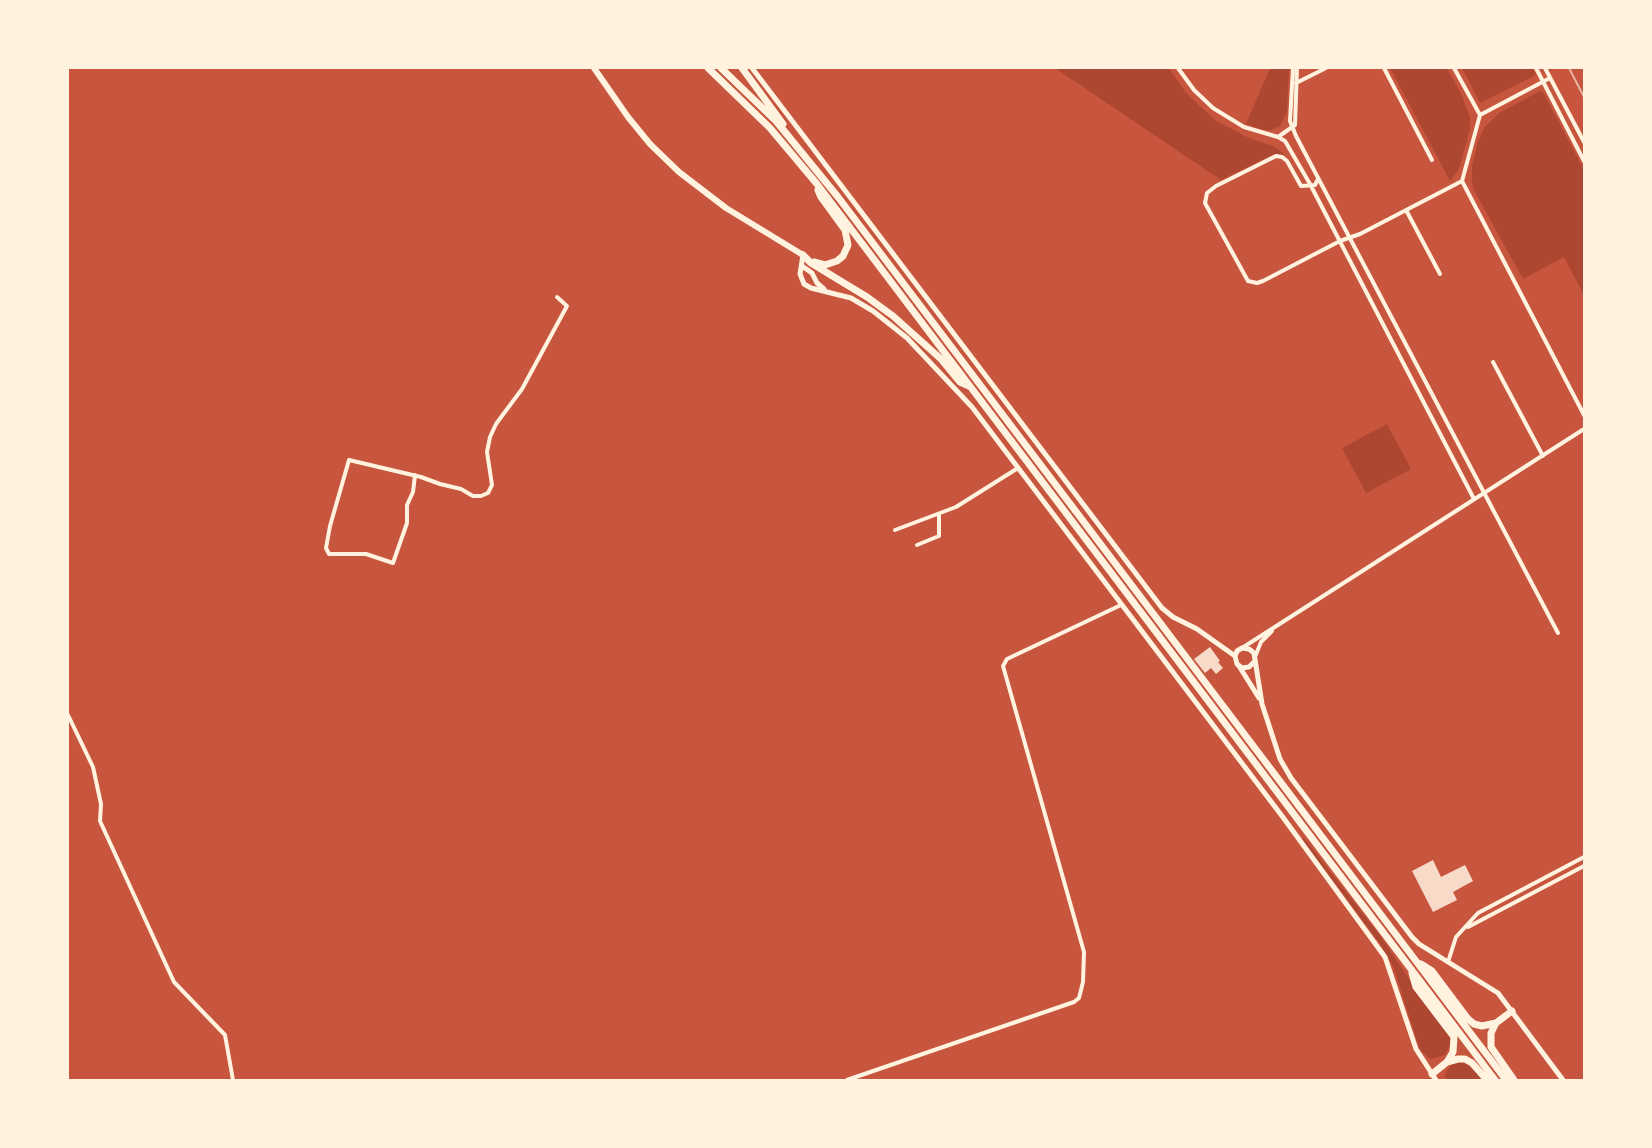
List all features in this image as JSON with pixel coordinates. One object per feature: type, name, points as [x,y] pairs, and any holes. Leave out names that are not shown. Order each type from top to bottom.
[{"type":"highway","points":[[708,68],[770,128],[817,184],[1495,1080]]},
{"type":"highway","points":[[721,68],[804,153]]},
{"type":"highway","points":[[742,68],[1506,1080]]},
{"type":"highway","points":[[803,255],[820,264],[829,264],[840,259],[847,248],[848,235],[820,197],[817,184]]},
{"type":"highway","points":[[803,255],[811,264],[867,297],[893,316],[941,359],[960,382],[970,387]]},
{"type":"highway","points":[[1415,961],[1432,971],[1468,1019],[1482,1026],[1496,1023],[1512,1011]]},
{"type":"highway","points":[[1410,968],[1416,987],[1454,1038],[1453,1052],[1434,1077]]},
{"type":"highway","points":[[1496,1023],[1491,1033],[1491,1047],[1514,1080]]},
{"type":"highway","points":[[1447,1062],[1465,1059],[1472,1063],[1487,1080]]},
{"type":"main road","points":[[594,68],[628,117],[657,151],[679,172],[726,208],[803,255]]},
{"type":"street","points":[[752,68],[1162,608],[1235,656]]},
{"type":"street","points":[[1178,68],[1202,99],[1222,115],[1244,127],[1286,141],[1474,499]]},
{"type":"street","points":[[1278,137],[1295,125],[1295,68]]},
{"type":"street","points":[[1295,68],[1290,121],[1292,128],[1558,633]]},
{"type":"street","points":[[1296,83],[1326,68]]},
{"type":"street","points":[[1384,68],[1432,159]]},
{"type":"street","points":[[1454,68],[1479,115],[1462,181],[1584,415]]},
{"type":"street","points":[[1536,68],[1584,161]]},
{"type":"street","points":[[1545,68],[1584,142]]},
{"type":"street","points":[[1479,115],[1550,78]]},
{"type":"street","points":[[1318,179],[1315,184],[1301,186],[1287,161],[1276,156],[1207,193],[1205,203],[1244,277],[1252,283],[1263,281],[1462,181]]},
{"type":"street","points":[[1319,201],[1321,196],[1327,195]]},
{"type":"street","points":[[1406,210],[1440,274]]},
{"type":"street","points":[[803,255],[800,274],[804,284],[851,298],[873,311],[907,338],[972,407],[1282,816],[1385,957],[1416,1049],[1434,1077]]},
{"type":"street","points":[[802,266],[813,273],[817,283],[828,292]]},
{"type":"street","points":[[415,475],[413,492],[407,505],[407,523],[393,563],[381,557],[366,554],[329,554],[326,548],[330,526],[348,460],[415,475],[461,489],[473,496],[488,493],[492,485],[487,452],[490,437],[496,424],[532,372],[567,306],[557,297]]},
{"type":"street","points":[[1405,365],[1413,360]]},
{"type":"street","points":[[1493,362],[1543,456]]},
{"type":"street","points":[[1410,376],[1419,371]]},
{"type":"street","points":[[1263,704],[1235,662],[1237,651],[1584,429]]},
{"type":"street","points":[[895,530],[956,507],[1018,468]]},
{"type":"street","points":[[917,545],[939,536],[939,514]]},
{"type":"street","points":[[847,1080],[1074,1002],[1079,998],[1083,982],[1084,952],[1003,666],[1007,658],[1121,605]]},
{"type":"street","points":[[1239,666],[1249,667],[1261,642],[1275,628]]},
{"type":"street","points":[[1242,648],[1249,649],[1254,660],[1263,704],[1280,759],[1291,778],[1412,937],[1498,993],[1563,1080]]},
{"type":"street","points":[[68,714],[93,767],[101,804],[100,821],[174,982],[225,1035],[233,1080]]},
{"type":"street","points":[[1448,962],[1456,937],[1478,912],[1584,857]]},
{"type":"street","points":[[1465,928],[1584,866]]},
{"type":"shaded area","points":[[1055,68],[1169,68],[1186,93],[1216,121],[1247,137],[1275,147],[1285,155],[1274,154],[1221,180]]},
{"type":"shaded area","points":[[1270,68],[1289,68],[1287,112],[1280,126],[1264,130],[1246,124]]},
{"type":"shaded area","points":[[1390,68],[1447,68],[1462,96],[1470,117],[1470,129],[1459,169],[1450,181]]},
{"type":"shaded area","points":[[1462,68],[1532,68],[1536,75],[1480,103]]},
{"type":"shaded area","points":[[1540,91],[1543,92],[1584,170],[1584,295],[1564,257],[1523,279],[1472,183],[1472,167],[1478,141],[1484,128],[1499,113]]},
{"type":"shaded area","points":[[1387,424],[1411,469],[1366,493],[1342,448]]},
{"type":"shaded area","points":[[1304,838],[1381,937],[1449,1034],[1451,1043],[1445,1055],[1430,1059],[1420,1050],[1393,966],[1378,941],[1302,839]]},
{"type":"shaded area","points":[[1464,1061],[1483,1080],[1446,1080],[1445,1075],[1450,1066],[1455,1062]]},
{"type":"building","points":[[1210,647],[1223,668],[1216,674],[1211,668],[1205,673],[1194,659]]},
{"type":"building","points":[[1433,860],[1441,877],[1465,865],[1473,881],[1453,892],[1457,900],[1433,912],[1412,871]]},
{"type":"railway","points":[[1569,68],[1584,97]]}]
